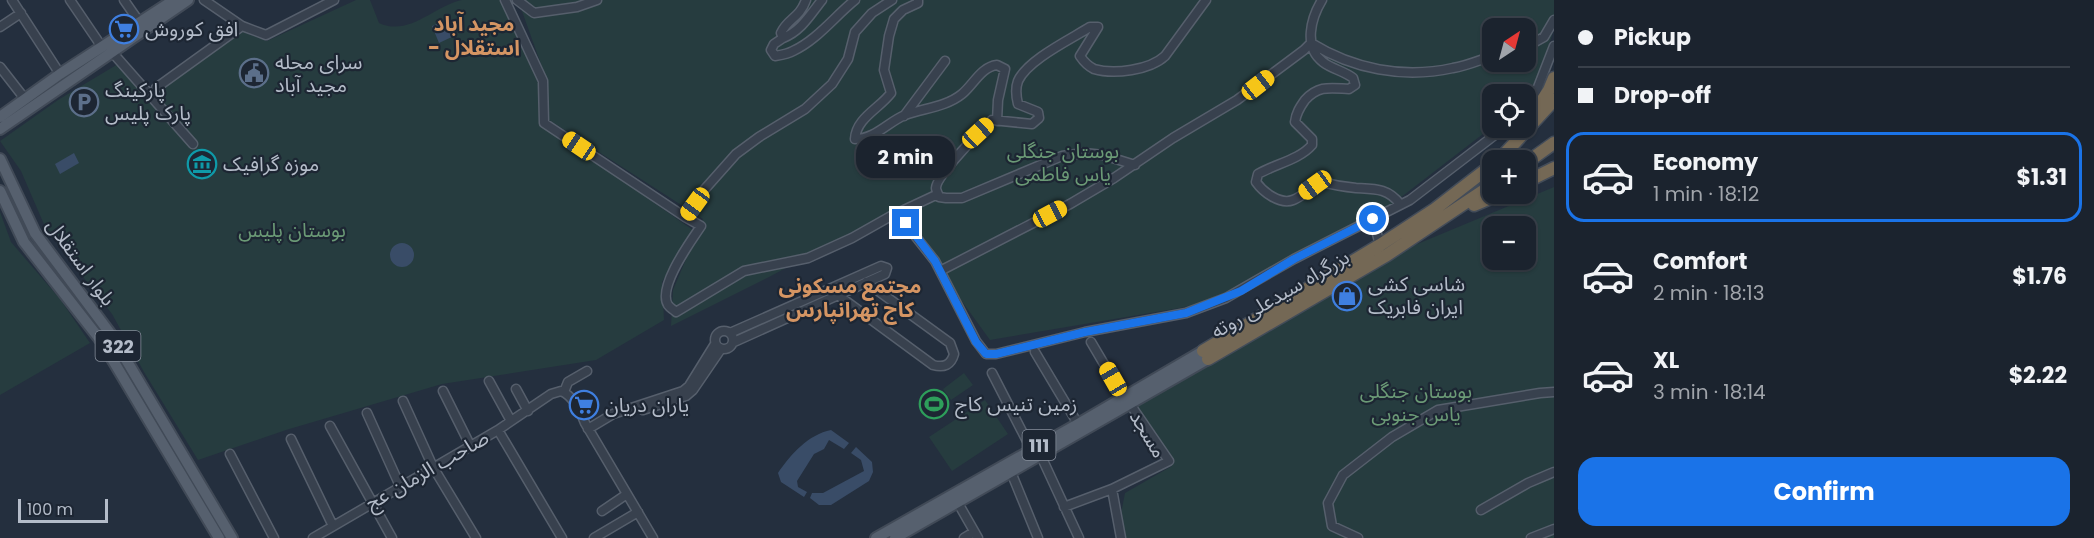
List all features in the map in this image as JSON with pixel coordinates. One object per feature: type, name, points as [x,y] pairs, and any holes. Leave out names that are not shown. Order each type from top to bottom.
[{"type":"highway","points":[[1536,109],[1554,78]]},
{"type":"highway","name":"بزرگراه سیدعلی روته","points":[[1508,150],[1554,100]]},
{"type":"highway","points":[[1511,150],[1554,113]]},
{"type":"highway","points":[[1536,156],[1554,143]]},
{"type":"highway","points":[[1536,177],[1554,168]]},
{"type":"highway","name":"بزرگراه سیدعلی روته","points":[[1206,355],[1387,255],[1437,218],[1482,176]]},
{"type":"highway","name":"بزرگراه سیدعلی روته","points":[[1206,355],[1380,245],[1437,218],[1482,192]]},
{"type":"highway","points":[[1437,218],[1482,201]]},
{"type":"main road","points":[[0,117],[60,74],[107,50],[183,1]]},
{"type":"main road","points":[[0,129],[55,90],[140,23],[183,1]]},
{"type":"main road","name":"بلوار استقلال","points":[[0,159],[35,234],[112,336],[232,538]]},
{"type":"main road","name":"بلوار استقلال","points":[[2,195],[24,242],[102,342],[219,538]]},
{"type":"main road","name":"111","points":[[895,538],[1041,456],[1127,401],[1206,355]]},
{"type":"main road","name":"111","points":[[876,538],[1031,449],[1127,401]]},
{"type":"street","points":[[12,0],[60,74]]},
{"type":"street","points":[[70,0],[107,50],[193,144]]},
{"type":"street","points":[[124,0],[140,23]]},
{"type":"street","points":[[204,0],[242,26],[266,35],[334,0]]},
{"type":"street","points":[[505,0],[543,81],[544,123],[701,226],[679,259],[666,293],[668,305],[676,312],[744,272],[808,258],[938,194]]},
{"type":"street","points":[[517,0],[534,12],[577,7],[597,0]]},
{"type":"street","points":[[783,38],[781,33],[784,26],[802,12],[807,0]]},
{"type":"street","points":[[822,0],[803,26],[792,35],[774,44],[771,50],[775,56],[793,51],[815,37],[838,13],[855,0]]},
{"type":"street","points":[[685,217],[704,190],[736,154],[759,137],[805,110],[832,84],[848,59],[855,32],[872,13],[892,0]]},
{"type":"street","points":[[918,0],[918,3],[903,10],[894,19],[884,70],[891,93],[883,104],[872,111],[861,123],[855,139],[866,139],[904,116],[947,103],[962,94],[989,66],[997,64],[1005,69],[998,100],[997,121]]},
{"type":"street","points":[[1135,165],[1103,155],[1084,153],[1062,156],[962,198],[939,196],[936,185],[978,133],[992,120],[1032,123],[1039,118],[1038,112],[1018,104],[1016,93],[1017,83],[1022,74],[1033,63],[1090,27],[1098,27],[1080,56],[1085,64],[1095,69],[1111,71],[1150,66],[1165,56],[1206,0]]},
{"type":"street","points":[[1322,0],[1312,25],[1311,43],[1314,52],[1322,61],[1353,78],[1355,85],[1349,89],[1325,88],[1314,91],[1296,114],[1295,122],[1312,139],[1312,145],[1297,156],[1258,174],[1256,182],[1266,192],[1280,200],[1292,201],[1322,182],[1387,191],[1400,204]]},
{"type":"street","points":[[0,27],[21,13]]},
{"type":"street","points":[[1536,41],[1544,37],[1554,20]]},
{"type":"street","points":[[156,88],[242,26]]},
{"type":"street","points":[[1311,43],[1331,56],[1385,71],[1452,69],[1482,59]]},
{"type":"street","points":[[940,271],[1070,204],[1135,165],[1173,138],[1258,85],[1311,43]]},
{"type":"street","points":[[1536,92],[1554,46]]},
{"type":"street","points":[[904,116],[945,61]]},
{"type":"street","points":[[0,67],[25,99]]},
{"type":"street","points":[[897,213],[935,261],[976,342],[986,354],[996,354],[1085,332],[1186,313],[1241,291],[1294,259],[1410,200],[1491,138]]},
{"type":"street","points":[[1373,219],[1380,245]]},
{"type":"street","points":[[732,337],[835,291],[881,266],[886,266],[886,273],[866,282],[835,291]]},
{"type":"street","points":[[835,291],[933,365],[939,367],[949,364],[954,354],[950,344],[866,282]]},
{"type":"street","points":[[586,426],[602,422],[613,414],[683,391],[718,346],[716,336],[726,331],[732,337]]},
{"type":"street","points":[[718,346],[730,348],[732,337]]},
{"type":"street","points":[[1091,342],[1127,401]]},
{"type":"street","points":[[1035,352],[1078,424]]},
{"type":"street","points":[[587,371],[568,382],[564,392],[568,393],[653,538]]},
{"type":"street","points":[[992,374],[1031,449]]},
{"type":"street","points":[[489,381],[511,421]]},
{"type":"street","points":[[516,389],[528,411]]},
{"type":"street","points":[[443,391],[470,445]]},
{"type":"street","name":"صاحب الزمان عج","points":[[313,538],[371,502],[498,430],[551,394],[564,392]]},
{"type":"street","points":[[1358,538],[1332,526],[1328,504],[1343,475],[1392,437],[1438,410],[1554,392]]},
{"type":"street","points":[[541,402],[560,396],[565,399],[586,426]]},
{"type":"street","points":[[403,401],[433,467],[476,538]]},
{"type":"street","name":"مسجد","points":[[1112,489],[1169,461],[1127,401]]},
{"type":"street","points":[[367,413],[400,486]]},
{"type":"street","points":[[330,426],[392,538]]},
{"type":"street","points":[[498,430],[562,538]]},
{"type":"street","points":[[291,439],[333,525]]},
{"type":"street","points":[[230,454],[274,538]]},
{"type":"street","points":[[1041,456],[1079,538]]},
{"type":"street","points":[[1011,472],[1038,538]]},
{"type":"street","points":[[1481,510],[1528,483],[1554,472]]},
{"type":"street","points":[[1064,507],[1112,489],[1121,538]]},
{"type":"street","points":[[602,511],[627,494]]},
{"type":"street","points":[[958,503],[976,535],[964,538]]},
{"type":"street","points":[[594,538],[638,512]]},
{"type":"street","points":[[1531,538],[1554,529]]},
{"type":"green space","name":"بوستان پلیس","points":[[356,0],[370,0],[379,23],[401,26],[462,0],[500,0],[541,82],[540,123],[693,230],[662,282],[664,320],[596,360],[442,384],[286,430],[198,460],[144,372],[112,314],[46,229],[21,171],[0,141],[58,100],[118,64],[148,99],[243,32],[267,41]]},
{"type":"green space","name":"بوستان جنگلی یاس فاطمی","points":[[518,0],[1554,0],[1554,29],[1536,85],[1482,84],[1482,135],[1369,222],[1236,295],[1180,308],[990,340],[895,209],[771,276],[671,326],[673,290],[703,219],[549,120],[547,81]]},
{"type":"green space","name":"بوستان جنگلی یاس جنوبی","points":[[1554,187],[1554,538],[1126,538],[1120,519],[1125,493],[1172,466],[1138,406],[1415,245],[1482,217],[1482,270],[1536,270],[1536,216],[1484,216],[1513,204],[1536,204],[1536,195]]},
{"type":"green space","points":[[0,212],[11,242],[60,299],[90,343],[0,395]]},
{"type":"green space","name":"زمین تنیس کاج","points":[[964,373],[973,385],[951,400],[943,389]]},
{"type":"green space","name":"زمین تنیس کاج","points":[[940,391],[949,402],[927,417],[919,406]]},
{"type":"green space","points":[[985,400],[1008,434],[952,471],[929,437]]},
{"type":"water","points":[[450,19],[456,35],[439,43],[432,26]]},
{"type":"water","points":[[74,153],[79,163],[60,174],[55,164]]},
{"type":"water","points":[[397,243],[407,243],[414,250],[414,260],[407,267],[397,267],[390,260],[390,250]]},
{"type":"water","points":[[831,430],[849,443],[844,449],[829,440],[824,449],[814,454],[797,481],[798,487],[807,492],[804,497],[781,482],[778,473],[801,446],[815,436]]},
{"type":"water","points":[[856,447],[872,462],[873,472],[869,481],[831,505],[819,505],[810,498],[812,493],[823,493],[864,471],[861,460],[851,453]]},
{"type":"place","name":"افق کوروش","points":[[124,29]]},
{"type":"place","name":"سرای محله مجید آباد","points":[[254,73]]},
{"type":"place","name":"پارکینگ پارک پلیس","points":[[84,102]]},
{"type":"place","name":"موزه گرافیک","points":[[202,164]]},
{"type":"place","name":"شاسی کشی ایران فابریک","points":[[1347,296]]},
{"type":"place","name":"زمین تنیس کاج","points":[[934,404]]},
{"type":"place","name":"یاران دریان","points":[[584,405]]},
{"type":"district","name":"مجید آباد - استقلال","points":[[474,35]]},
{"type":"district","name":"مجتمع مسکونی کاج تهرانپارس","points":[[850,297]]},
{"type":"route","points":[[906,223],[935,261],[976,342],[986,354],[996,354],[1085,332],[1186,313],[1241,291],[1294,259],[1373,219]]}]
